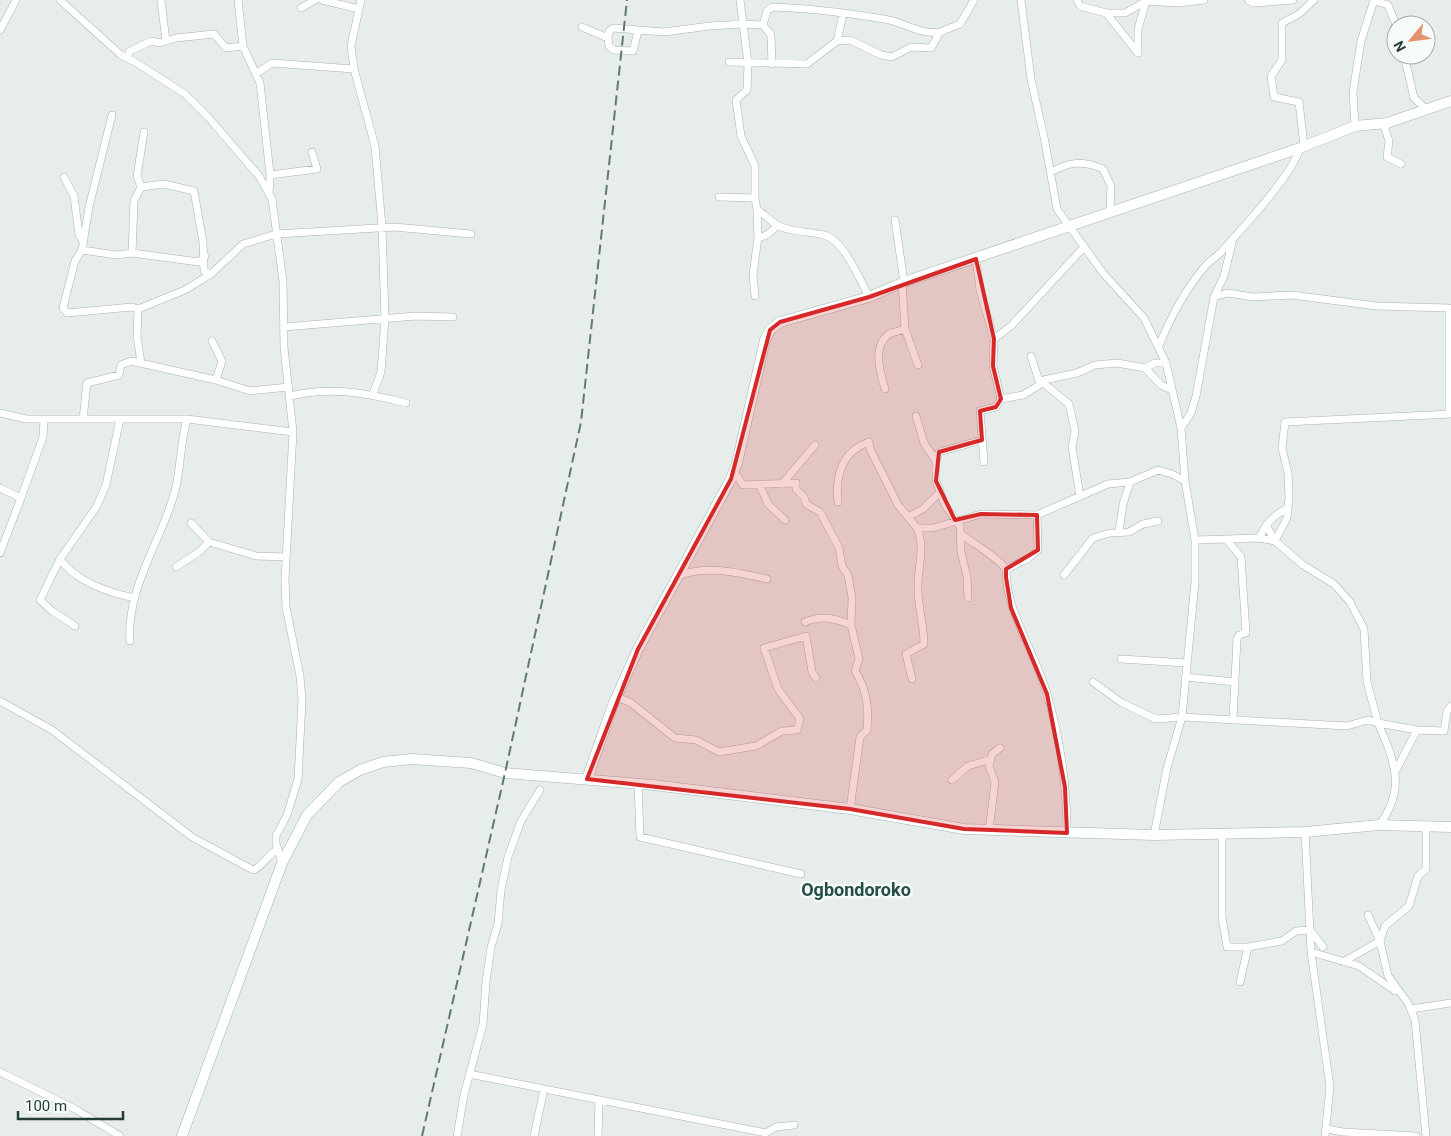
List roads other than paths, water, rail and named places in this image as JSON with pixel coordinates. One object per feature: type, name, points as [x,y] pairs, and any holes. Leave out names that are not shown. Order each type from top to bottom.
[{"type":"main road","points":[[587,779],[617,697],[638,649],[731,479],[737,463],[758,364],[770,330],[780,322],[869,297],[903,282],[976,259],[1302,147],[1354,126],[1383,123],[1451,101]]},
{"type":"main road","points":[[182,1136],[282,863],[307,815],[338,782],[360,770],[383,762],[412,759],[470,762],[505,772],[638,784],[850,809],[964,830],[1154,835],[1305,832],[1379,825],[1451,827]]},
{"type":"street","points":[[0,30],[16,0]]},
{"type":"street","points":[[161,0],[166,41]]},
{"type":"street","points":[[238,0],[244,46],[260,83],[270,176],[270,194],[283,281],[284,327],[293,432],[286,557],[286,607],[300,676],[302,701],[298,779],[287,815],[276,836],[282,863]]},
{"type":"street","points":[[301,8],[315,0]]},
{"type":"street","points":[[322,0],[359,9]]},
{"type":"street","points":[[361,0],[351,46],[354,69],[375,146],[382,227],[385,318],[380,372],[373,394]]},
{"type":"street","points":[[740,0],[748,62],[746,90],[736,100],[741,136],[755,166],[758,237],[753,275],[755,296]]},
{"type":"street","points":[[763,25],[767,11],[772,7],[799,8],[887,19],[929,34],[960,24],[974,0]]},
{"type":"street","points":[[1021,0],[1031,79],[1057,209],[1103,273],[1144,318],[1166,363],[1181,428],[1185,481],[1195,540],[1195,582],[1182,717],[1167,768],[1154,835]]},
{"type":"street","points":[[1076,0],[1080,6],[1106,12],[1124,13],[1146,2],[1204,0]]},
{"type":"street","points":[[1248,0],[1254,3],[1292,0]]},
{"type":"street","points":[[1159,346],[1171,316],[1208,263],[1233,239],[1297,160],[1302,147],[1299,102],[1274,97],[1271,76],[1282,60],[1282,23],[1299,14],[1314,0]]},
{"type":"street","points":[[62,1],[121,55],[185,94],[208,117],[259,176],[270,194]]},
{"type":"street","points":[[1354,126],[1353,92],[1361,41],[1374,1],[1388,5],[1392,15]]},
{"type":"street","points":[[1106,12],[1138,53],[1138,29],[1146,2]]},
{"type":"street","points":[[837,41],[843,14]]},
{"type":"street","points":[[638,31],[633,51],[614,50],[609,46],[609,31],[613,28],[664,32],[743,24],[763,25],[771,35],[772,64]]},
{"type":"street","points":[[582,27],[608,38]]},
{"type":"street","points":[[729,62],[807,64],[837,41],[850,40],[880,55],[892,57],[911,47],[931,48],[940,32]]},
{"type":"street","points":[[127,58],[130,51],[151,41],[160,44],[166,41],[214,34],[226,48],[244,46]]},
{"type":"street","points":[[257,73],[272,63],[354,69]]},
{"type":"street","points":[[1406,65],[1414,98],[1426,109]]},
{"type":"street","points":[[112,115],[82,250],[75,261],[67,287],[63,308],[66,313],[132,307],[138,309],[185,290],[212,274],[243,244],[276,234],[382,227],[470,234]]},
{"type":"street","points":[[1383,123],[1389,141],[1388,157],[1401,164]]},
{"type":"street","points":[[132,253],[134,201],[141,187],[138,176],[144,132]]},
{"type":"street","points":[[270,176],[317,170],[312,152]]},
{"type":"street","points":[[1051,172],[1068,163],[1091,164],[1103,169],[1111,186],[1110,212]]},
{"type":"street","points":[[64,177],[74,196],[79,235],[83,240]]},
{"type":"street","points":[[141,187],[164,184],[194,191],[205,256],[204,271],[212,274]]},
{"type":"street","points":[[719,197],[755,198]]},
{"type":"street","points":[[757,210],[767,215],[777,225],[794,231],[827,235],[848,257],[869,297]]},
{"type":"street","points":[[894,220],[903,282],[905,329],[918,365]]},
{"type":"street","points":[[758,237],[763,237],[777,225]]},
{"type":"street","points":[[1181,428],[1191,413],[1196,396],[1214,297],[1224,276],[1233,239]]},
{"type":"street","points":[[994,339],[1011,326],[1084,247]]},
{"type":"street","points":[[82,250],[116,255],[132,253],[199,262],[205,256]]},
{"type":"street","points":[[976,259],[980,290],[994,339],[993,366],[1001,399],[996,407],[980,411],[984,462]]},
{"type":"street","points":[[1214,297],[1228,293],[1253,297],[1292,295],[1376,306],[1449,308],[1450,414],[1286,422],[1282,448],[1288,473],[1288,508],[1287,518],[1275,541]]},
{"type":"street","points":[[138,309],[137,336],[141,363]]},
{"type":"street","points":[[284,327],[416,316],[453,318]]},
{"type":"street","points":[[885,388],[878,366],[880,348],[888,335],[905,329]]},
{"type":"street","points":[[212,341],[222,360],[216,380]]},
{"type":"street","points":[[1031,356],[1041,381],[1069,404],[1076,431],[1072,447],[1080,496]]},
{"type":"street","points":[[84,419],[87,382],[119,375],[121,365],[132,361],[216,380],[250,391],[289,387]]},
{"type":"street","points":[[1001,399],[1023,395],[1041,384],[1041,381],[1076,373],[1095,365],[1117,364],[1145,368],[1155,363],[1166,363]]},
{"type":"street","points":[[1145,368],[1161,385],[1172,390]]},
{"type":"street","points":[[290,396],[313,390],[373,394],[406,403]]},
{"type":"street","points":[[0,413],[26,419],[187,419],[293,432]]},
{"type":"street","points":[[916,416],[924,443],[936,461]]},
{"type":"street","points":[[0,553],[43,437],[44,419]]},
{"type":"street","points":[[75,626],[52,611],[40,600],[60,559],[97,506],[103,492],[120,419]]},
{"type":"street","points":[[130,641],[129,625],[135,598],[175,491],[181,441],[187,419]]},
{"type":"street","points":[[968,598],[966,577],[960,552],[960,526],[944,505],[936,481],[936,461],[939,452],[982,440]]},
{"type":"street","points":[[838,502],[836,486],[840,469],[856,446],[869,442],[870,449],[898,505],[917,528],[921,537],[918,592],[924,624],[924,644],[906,654],[912,679]]},
{"type":"street","points":[[782,484],[815,445]]},
{"type":"street","points":[[917,528],[933,528],[955,520],[981,514],[1037,515],[1108,484],[1130,482],[1158,470],[1172,474],[1185,481]]},
{"type":"street","points":[[731,479],[738,477],[743,485],[760,486],[796,483],[796,489],[804,497],[806,504],[820,512],[839,548],[852,598],[851,624],[859,659],[855,671],[866,693],[868,716],[867,730],[860,736],[850,809]]},
{"type":"street","points":[[1119,532],[1123,504],[1130,482]]},
{"type":"street","points":[[760,486],[768,504],[785,520]]},
{"type":"street","points":[[0,488],[21,498]]},
{"type":"street","points":[[908,516],[924,509],[940,492]]},
{"type":"street","points":[[1259,538],[1273,516],[1288,508]]},
{"type":"street","points":[[1006,569],[1029,558],[1038,550],[1037,515]]},
{"type":"street","points":[[1064,575],[1093,538],[1119,532],[1129,532],[1143,524],[1158,521]]},
{"type":"street","points":[[191,523],[209,542],[256,556],[286,557]]},
{"type":"street","points":[[1266,525],[1275,541],[1303,564],[1334,584],[1350,602],[1358,615],[1366,642],[1367,682],[1378,722],[1396,770]]},
{"type":"street","points":[[961,534],[976,546],[996,557],[1006,569],[1011,608],[1020,623],[1047,694],[1065,786],[1067,833]]},
{"type":"street","points":[[1195,540],[1259,538],[1275,541]]},
{"type":"street","points":[[1226,539],[1241,557],[1247,615],[1246,633],[1239,635],[1237,640],[1233,719]]},
{"type":"street","points":[[176,567],[199,552],[209,542]]},
{"type":"street","points":[[60,559],[68,570],[98,586],[135,598]]},
{"type":"street","points":[[678,576],[703,569],[732,571],[767,579]]},
{"type":"street","points":[[805,622],[818,617],[835,618],[851,624]]},
{"type":"street","points":[[617,697],[631,703],[675,738],[696,740],[719,752],[756,746],[782,731],[797,730],[800,719],[778,688],[764,648],[806,636],[810,650],[812,672],[816,678]]},
{"type":"street","points":[[1121,659],[1186,663]]},
{"type":"street","points":[[1185,677],[1235,682]]},
{"type":"street","points":[[1093,682],[1122,703],[1156,720],[1182,717],[1347,726],[1368,720],[1416,730],[1448,731],[1447,711],[1451,706]]},
{"type":"street","points":[[0,701],[52,730],[208,847],[253,870],[261,867],[270,854],[278,850]]},
{"type":"street","points":[[1379,825],[1394,799],[1396,770],[1416,730]]},
{"type":"street","points":[[989,830],[995,782],[989,766],[992,754],[1000,748]]},
{"type":"street","points":[[952,780],[968,766],[990,759]]},
{"type":"street","points":[[638,784],[640,837],[801,874]]},
{"type":"street","points":[[457,1136],[469,1074],[483,1024],[491,947],[498,924],[501,890],[508,857],[521,821],[540,790]]},
{"type":"street","points":[[1343,962],[1380,941],[1385,926],[1409,906],[1418,876],[1426,869],[1426,826]]},
{"type":"street","points":[[1305,832],[1311,952],[1330,1088],[1326,1132],[1416,1136]]},
{"type":"street","points":[[1222,834],[1222,917],[1227,947],[1248,947],[1282,941],[1296,931],[1310,930]]},
{"type":"street","points":[[1368,915],[1380,941],[1388,976],[1411,1009],[1417,1025],[1423,1121],[1426,1136]]},
{"type":"street","points":[[1310,930],[1323,947]]},
{"type":"street","points":[[1240,982],[1248,947]]},
{"type":"street","points":[[1311,952],[1359,966],[1401,996]]},
{"type":"street","points":[[1411,1009],[1451,1003]]},
{"type":"street","points":[[0,1072],[75,1109],[120,1136]]},
{"type":"street","points":[[469,1074],[766,1133],[776,1127],[794,1125]]},
{"type":"street","points":[[534,1136],[544,1089]]},
{"type":"street","points":[[598,1100],[598,1136]]},
{"type":"railway","points":[[422,1136],[505,773],[581,422],[627,0]]},
{"type":"district","name":"Ogbondoroko","points":[[856,889]]}]
